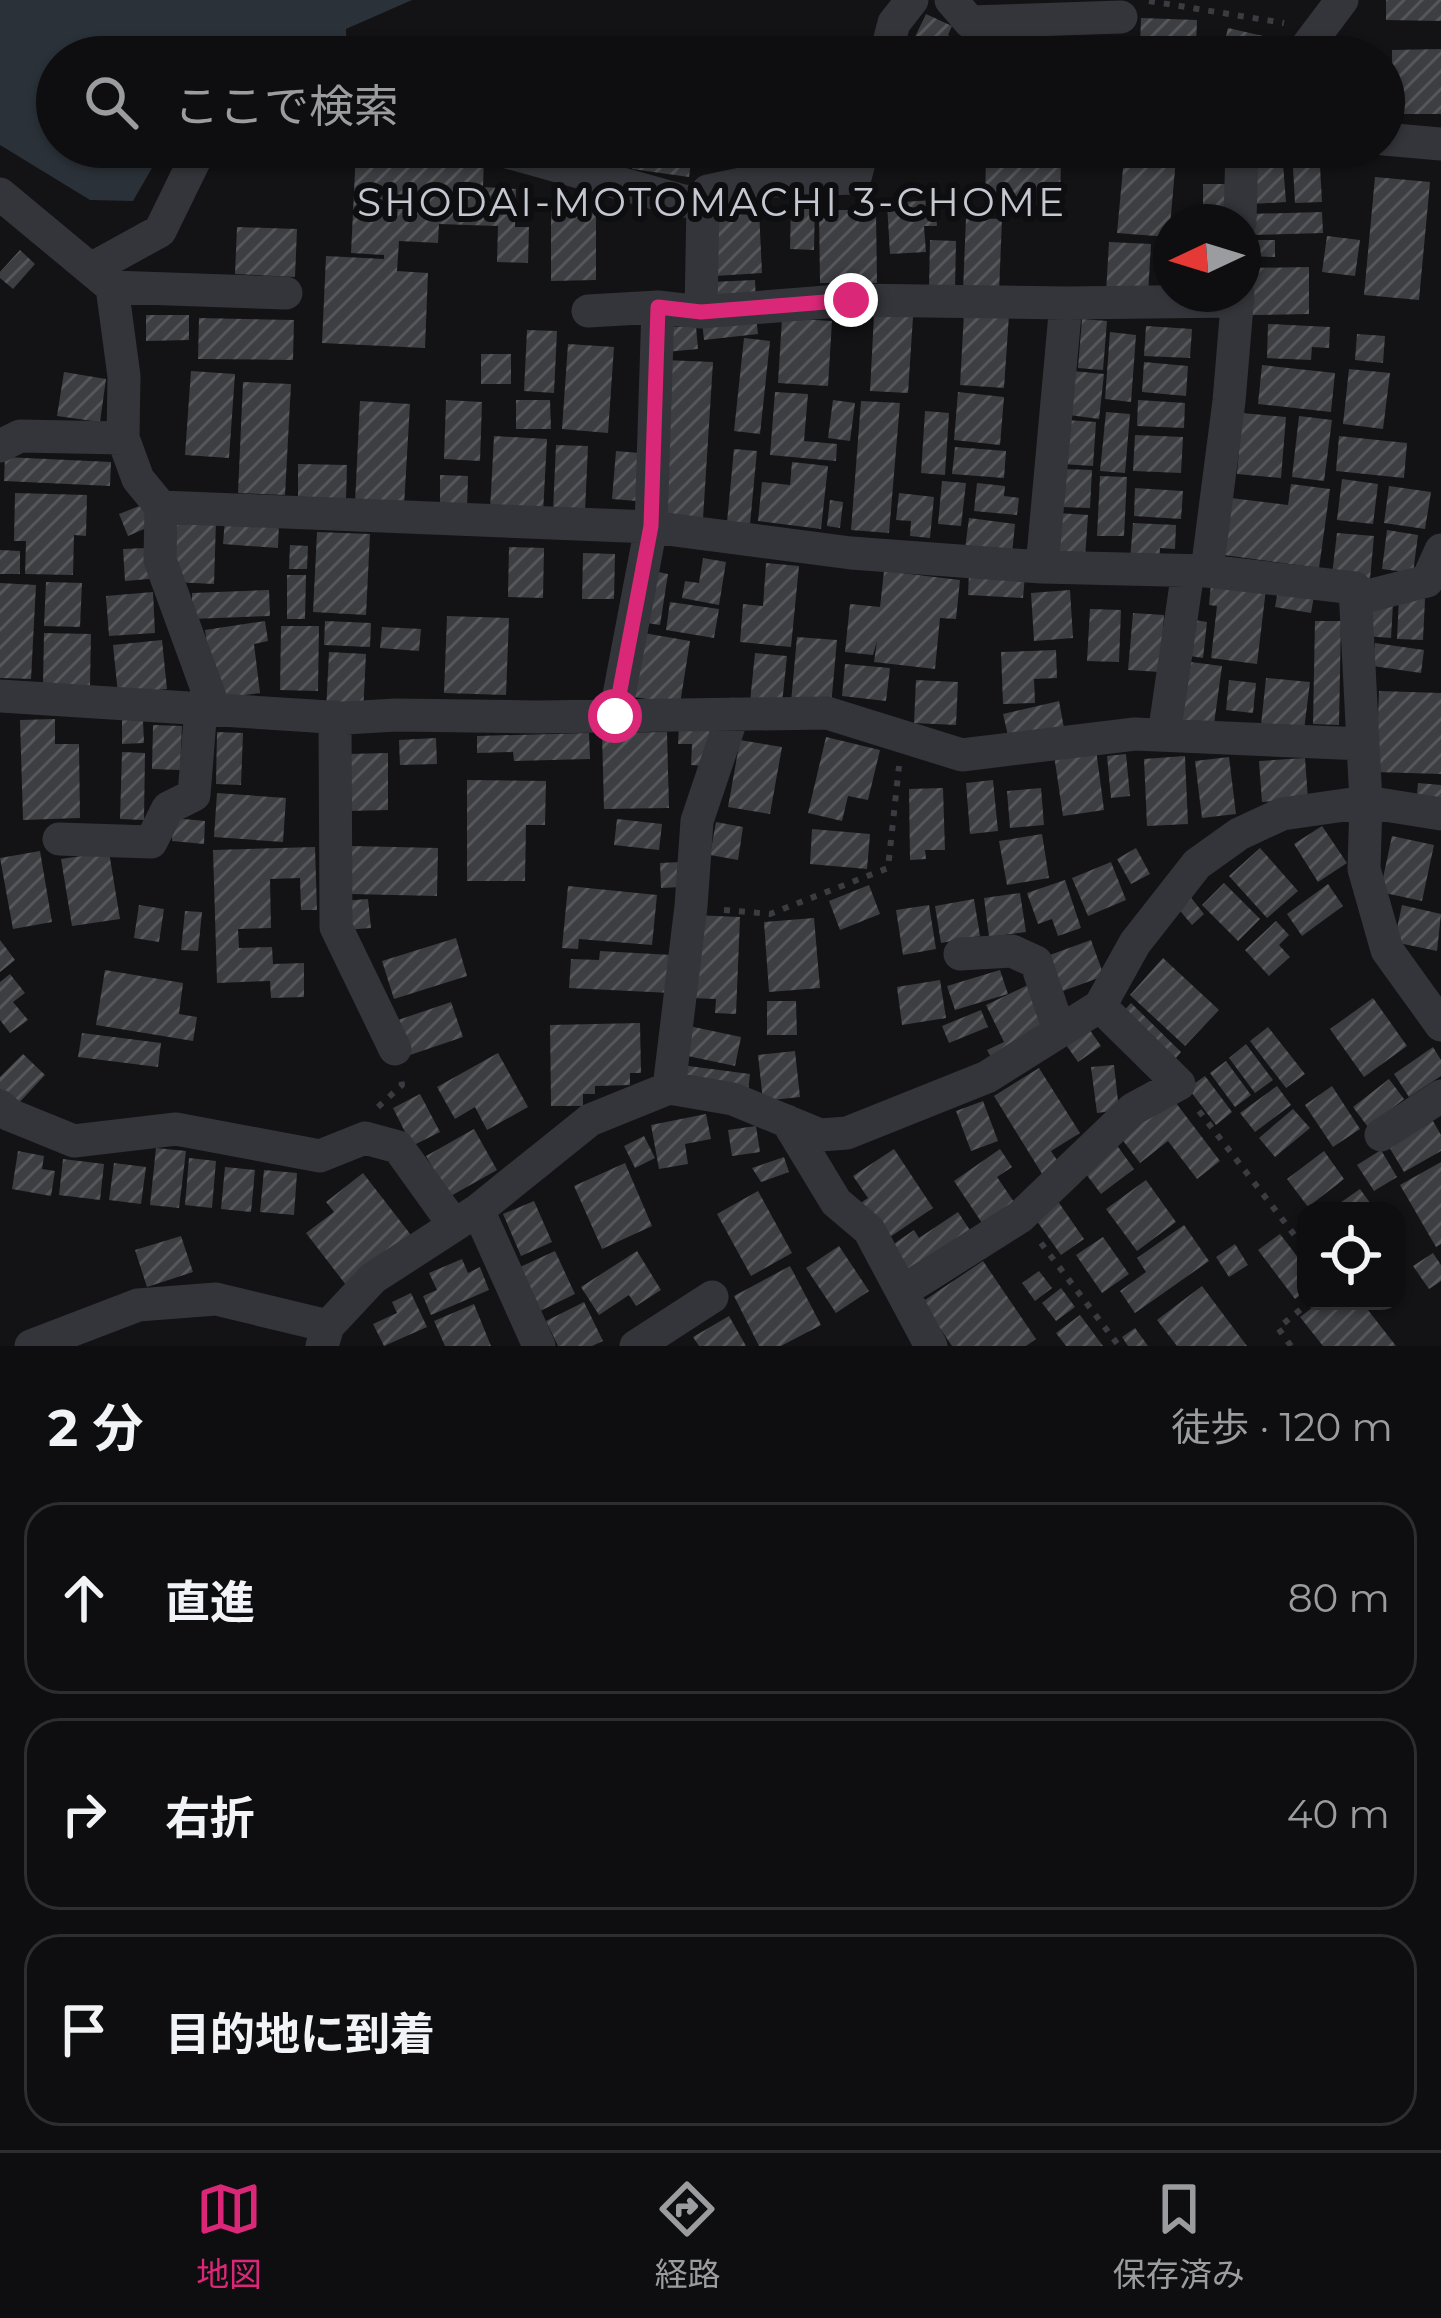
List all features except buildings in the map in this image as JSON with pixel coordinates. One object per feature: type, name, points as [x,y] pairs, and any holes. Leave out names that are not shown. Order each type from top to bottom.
[{"type":"street","points":[[891,36],[894,23],[912,0]]},
{"type":"street","points":[[950,0],[970,22],[1121,17]]},
{"type":"street","points":[[1315,36],[1342,0]]},
{"type":"street","points":[[1405,141],[1441,144]]},
{"type":"street","points":[[102,278],[160,231],[191,168]]},
{"type":"street","points":[[565,168],[683,201],[703,202]]},
{"type":"street","points":[[701,312],[703,202],[708,190],[751,182],[855,178],[858,168]]},
{"type":"street","points":[[1240,204],[1241,168]]},
{"type":"street","points":[[0,194],[102,278],[286,292]]},
{"type":"street","points":[[58,839],[151,842],[168,808],[194,795],[208,708],[160,560],[161,507],[138,479],[123,438],[124,376],[102,278]]},
{"type":"street","points":[[588,311],[658,307],[701,312],[851,300],[1153,300]]},
{"type":"street","points":[[1042,568],[1066,303]]},
{"type":"street","points":[[615,716],[651,526],[658,307]]},
{"type":"street","points":[[1164,735],[1229,401],[1237,312]]},
{"type":"street","points":[[0,446],[20,436],[123,438]]},
{"type":"street","points":[[161,507],[651,526],[851,553],[1042,568],[1198,571],[1355,588],[1366,802],[1364,869],[1387,950],[1441,1025]]},
{"type":"street","points":[[1356,599],[1427,581],[1441,550]]},
{"type":"street","points":[[0,696],[335,717],[827,713],[962,755],[1135,734],[1363,744]]},
{"type":"street","points":[[669,1088],[697,821],[733,714]]},
{"type":"street","points":[[335,717],[336,927],[395,1049]]},
{"type":"street","points":[[32,1346],[138,1304],[216,1299],[325,1336],[374,1278],[466,1218],[590,1120],[669,1088],[733,1099],[820,1135],[847,1133],[987,1077],[1100,1006],[1135,943],[1197,864],[1239,834],[1282,814],[1366,802],[1441,814]]},
{"type":"street","points":[[961,954],[1012,951],[1036,962],[1059,1030]]},
{"type":"street","points":[[903,1291],[1020,1216],[1133,1109],[1179,1084],[1100,1006]]},
{"type":"street","points":[[1382,1135],[1441,1096]]},
{"type":"street","points":[[0,1106],[10,1115],[74,1141],[176,1129],[320,1156],[365,1138],[398,1147],[466,1218],[539,1346]]},
{"type":"street","points":[[787,1121],[836,1202],[869,1231],[931,1346]]},
{"type":"street","points":[[636,1346],[712,1297]]},
{"type":"path","points":[[1121,17],[1144,0],[1320,29]]},
{"type":"path","points":[[691,906],[770,914],[887,868],[903,737]]},
{"type":"path","points":[[365,1138],[375,1109],[403,1085],[395,1049]]},
{"type":"path","points":[[1179,1084],[1297,1238]]},
{"type":"path","points":[[1020,1216],[1119,1346]]},
{"type":"path","points":[[1291,1346],[1278,1328],[1300,1310]]},
{"type":"shaded area","points":[[0,0],[412,0],[346,29],[346,36],[36,36],[36,167],[0,145]]},
{"type":"shaded area","points":[[38,168],[152,168],[133,201],[90,200]]},
{"type":"district","name":"SHODAI-MOTOMACHI 3-CHOME","points":[[712,202]]},
{"type":"route","points":[[615,716],[651,526],[658,307],[701,312],[851,300]]}]
